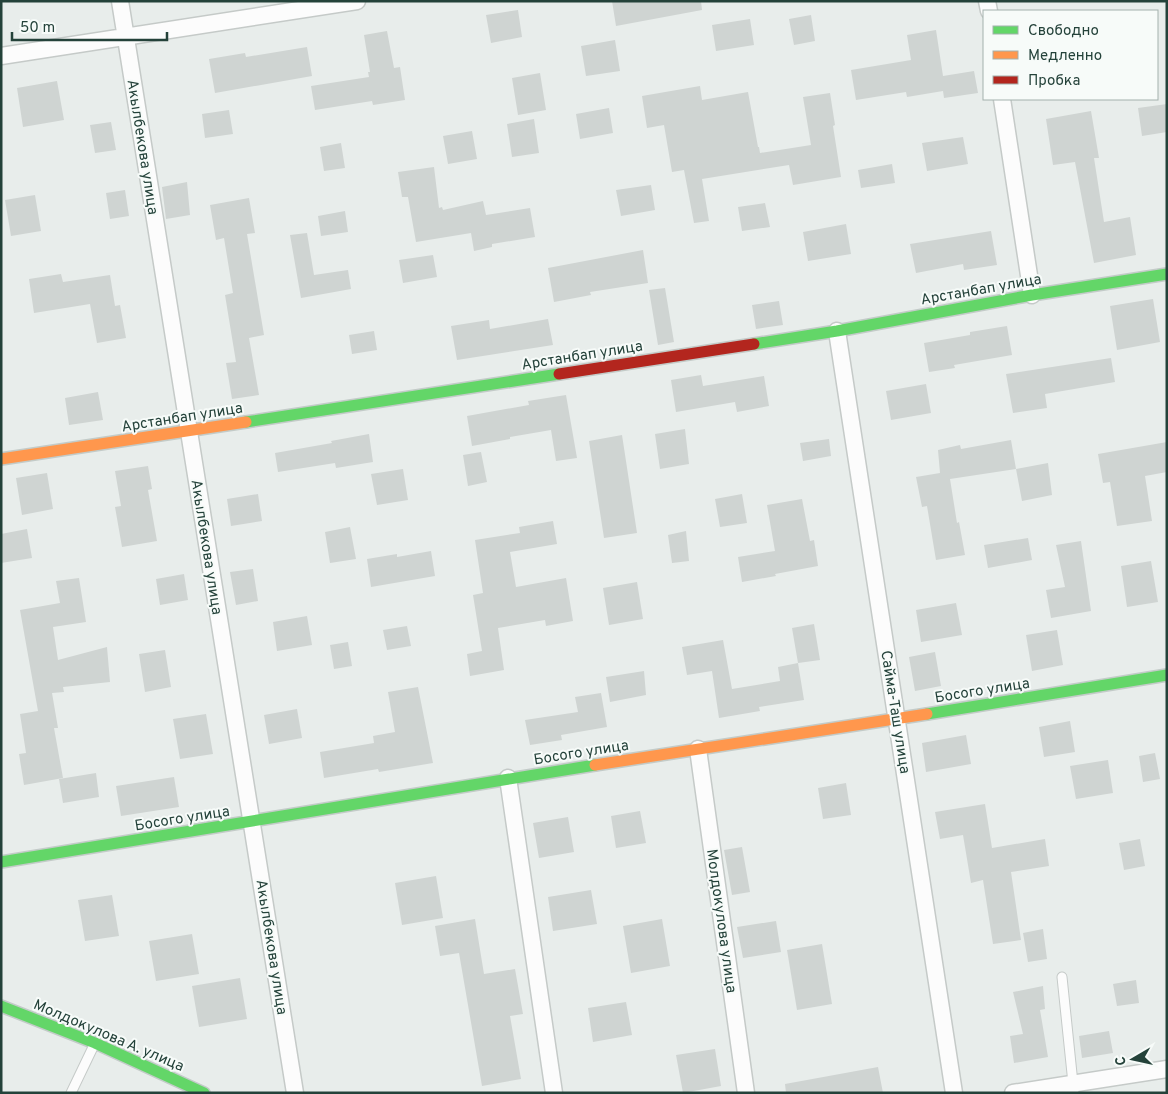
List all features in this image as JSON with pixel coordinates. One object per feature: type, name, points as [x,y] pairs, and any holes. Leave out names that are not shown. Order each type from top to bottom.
[{"type":"street","name":"Акылбекова улица","points":[[120,1],[295,1093]]},
{"type":"street","points":[[1,56],[347,2]]},
{"type":"street","points":[[1002,100],[1032,295]]},
{"type":"street","name":"Арстанбап улица","points":[[1,459],[837,331],[1032,295],[1167,274]]},
{"type":"street","name":"Сайма-Таш улица","points":[[837,331],[954,1093]]},
{"type":"street","name":"Босого улица","points":[[1,862],[253,822],[508,778],[897,719],[1167,675]]},
{"type":"street","name":"Молдокулова улица","points":[[698,749],[746,1093]]},
{"type":"street","points":[[508,778],[554,1093]]},
{"type":"street","name":"Молдокулова А. улица","points":[[1,1006],[95,1043],[204,1093]]},
{"type":"street","points":[[1013,1093],[1074,1088],[1167,1069]]},
{"type":"lane","points":[[1062,977],[1074,1088]]},
{"type":"lane","points":[[71,1093],[95,1043]]},
{"type":"building","points":[[612,1],[701,1],[702,10],[616,26]]},
{"type":"building","points":[[518,10],[522,37],[491,43],[486,15]]},
{"type":"building","points":[[811,15],[815,41],[794,45],[789,19]]},
{"type":"building","points":[[750,19],[754,45],[716,51],[712,25]]},
{"type":"building","points":[[936,30],[943,76],[974,71],[978,93],[944,98],[943,91],[907,97],[906,92],[856,100],[851,70],[911,60],[907,35]]},
{"type":"building","points":[[387,31],[394,68],[400,67],[405,100],[373,105],[372,101],[315,110],[311,86],[369,77],[368,72],[370,72],[364,35]]},
{"type":"building","points":[[615,40],[620,71],[586,76],[581,46]]},
{"type":"building","points":[[307,47],[312,76],[215,93],[209,59],[245,53],[246,57]]},
{"type":"building","points":[[540,73],[546,110],[518,115],[512,78]]},
{"type":"building","points":[[57,81],[64,120],[23,127],[17,88]]},
{"type":"building","points":[[700,86],[702,100],[748,92],[760,153],[811,145],[803,97],[830,93],[841,177],[793,185],[789,165],[702,179],[709,221],[694,223],[684,170],[672,172],[664,125],[647,128],[642,96]]},
{"type":"building","points":[[1167,104],[1167,132],[1142,136],[1138,108]]},
{"type":"building","points":[[609,108],[613,133],[580,139],[576,114]]},
{"type":"building","points":[[229,110],[233,134],[205,138],[202,114]]},
{"type":"building","points":[[1091,111],[1099,158],[1094,158],[1104,222],[1130,217],[1136,255],[1094,263],[1075,162],[1053,165],[1046,119]]},
{"type":"building","points":[[534,119],[539,153],[512,157],[507,124]]},
{"type":"building","points":[[111,122],[116,150],[95,153],[90,125]]},
{"type":"building","points":[[472,131],[477,159],[448,164],[443,136]]},
{"type":"building","points":[[963,137],[968,164],[927,171],[922,143]]},
{"type":"building","points":[[341,143],[345,168],[324,171],[320,147]]},
{"type":"building","points":[[892,164],[895,183],[861,188],[858,170]]},
{"type":"building","points":[[434,167],[439,208],[442,207],[443,210],[483,201],[486,215],[530,208],[535,237],[492,244],[492,247],[474,251],[471,233],[416,242],[408,197],[402,197],[398,172]]},
{"type":"building","points":[[187,182],[190,215],[166,219],[162,187]]},
{"type":"building","points":[[651,185],[655,210],[621,216],[616,190]]},
{"type":"building","points":[[125,190],[129,216],[110,219],[106,193]]},
{"type":"building","points":[[35,195],[41,231],[11,236],[5,200]]},
{"type":"building","points":[[249,198],[255,233],[247,234],[264,335],[249,338],[259,395],[232,399],[226,363],[236,362],[225,295],[233,293],[224,238],[216,240],[210,205]]},
{"type":"building","points":[[765,203],[770,227],[742,231],[738,207]]},
{"type":"building","points":[[345,211],[348,232],[321,236],[318,216]]},
{"type":"building","points":[[846,224],[851,254],[808,261],[803,232]]},
{"type":"building","points":[[991,231],[997,265],[964,270],[963,264],[916,273],[910,244]]},
{"type":"building","points":[[307,233],[314,275],[348,270],[351,289],[301,298],[290,235]]},
{"type":"building","points":[[643,250],[648,283],[590,292],[591,295],[554,302],[548,268]]},
{"type":"building","points":[[433,255],[437,277],[403,283],[399,260]]},
{"type":"building","points":[[61,274],[63,282],[110,275],[115,306],[120,305],[126,338],[97,343],[90,304],[34,313],[29,279]]},
{"type":"building","points":[[665,288],[674,342],[658,345],[649,290]]},
{"type":"building","points":[[1153,299],[1160,342],[1117,350],[1110,306]]},
{"type":"building","points":[[779,301],[783,325],[756,329],[752,305]]},
{"type":"building","points":[[548,319],[553,345],[457,360],[451,326],[489,320],[490,329]]},
{"type":"building","points":[[1007,326],[1012,355],[954,365],[955,368],[929,372],[924,343],[970,335],[970,332]]},
{"type":"building","points":[[374,331],[377,350],[352,354],[349,335]]},
{"type":"building","points":[[1111,358],[1115,382],[1045,394],[1047,408],[1013,413],[1006,374]]},
{"type":"building","points":[[701,375],[703,386],[764,376],[769,406],[737,412],[735,402],[676,412],[671,380]]},
{"type":"building","points":[[926,384],[931,413],[891,420],[886,391]]},
{"type":"building","points":[[98,392],[103,420],[69,425],[65,398]]},
{"type":"building","points":[[566,395],[577,458],[556,461],[551,430],[472,446],[467,416],[529,405],[528,401]]},
{"type":"building","points":[[685,429],[689,464],[660,469],[655,434]]},
{"type":"building","points":[[369,434],[373,462],[336,468],[335,463],[278,472],[275,453]]},
{"type":"building","points":[[622,435],[637,533],[604,538],[589,441]]},
{"type":"building","points":[[829,439],[831,456],[803,461],[800,443]]},
{"type":"building","points":[[1011,440],[1016,469],[950,479],[957,523],[959,522],[965,555],[936,560],[927,506],[922,507],[916,477],[940,473],[938,450],[960,445],[961,449]]},
{"type":"building","points":[[1167,442],[1167,472],[1145,476],[1152,521],[1117,526],[1110,482],[1103,483],[1098,454]]},
{"type":"building","points":[[481,452],[487,482],[468,486],[463,455]]},
{"type":"building","points":[[1048,463],[1052,495],[1022,501],[1016,469]]},
{"type":"building","points":[[148,466],[152,489],[148,490],[157,541],[122,547],[115,507],[121,506],[115,471]]},
{"type":"building","points":[[403,469],[408,500],[377,505],[371,474]]},
{"type":"building","points":[[47,473],[53,509],[22,515],[16,478]]},
{"type":"building","points":[[258,494],[262,521],[231,526],[227,499]]},
{"type":"building","points":[[742,494],[747,523],[720,527],[715,499]]},
{"type":"building","points":[[802,499],[810,541],[814,540],[818,566],[742,582],[738,557],[775,551],[767,505]]},
{"type":"building","points":[[553,521],[557,544],[510,552],[516,587],[566,578],[573,621],[546,626],[545,620],[498,628],[504,670],[470,676],[467,654],[482,651],[473,595],[483,593],[475,540],[520,533],[519,527]]},
{"type":"building","points":[[350,527],[356,559],[330,563],[325,532]]},
{"type":"building","points":[[27,529],[32,558],[1,563],[1,534]]},
{"type":"building","points":[[686,531],[689,561],[672,563],[668,535]]},
{"type":"building","points":[[1028,538],[1032,560],[988,568],[984,545]]},
{"type":"building","points":[[1081,541],[1091,611],[1051,618],[1046,590],[1065,587],[1056,545]]},
{"type":"building","points":[[431,551],[435,576],[371,587],[367,559],[397,554],[397,557]]},
{"type":"building","points":[[1151,561],[1158,602],[1127,607],[1121,566]]},
{"type":"building","points":[[253,569],[258,601],[236,605],[230,572]]},
{"type":"building","points":[[184,574],[188,600],[160,605],[156,579]]},
{"type":"building","points":[[79,578],[86,622],[53,627],[58,660],[107,647],[110,682],[63,687],[64,692],[52,693],[58,728],[54,728],[63,778],[24,785],[19,754],[26,753],[20,714],[38,711],[20,610],[60,603],[56,581]]},
{"type":"building","points":[[637,582],[643,619],[609,625],[603,588]]},
{"type":"building","points":[[956,603],[962,635],[921,642],[916,610]]},
{"type":"building","points":[[307,616],[312,645],[277,651],[273,622]]},
{"type":"building","points":[[814,624],[820,660],[798,663],[792,628]]},
{"type":"building","points":[[407,626],[411,646],[387,650],[383,630]]},
{"type":"building","points":[[1057,630],[1063,665],[1032,671],[1026,635]]},
{"type":"building","points":[[723,640],[732,689],[780,681],[778,667],[798,663],[804,700],[759,707],[760,711],[719,718],[712,671],[687,675],[682,647]]},
{"type":"building","points":[[348,642],[352,666],[334,669],[330,645]]},
{"type":"building","points":[[165,650],[171,687],[145,692],[139,654]]},
{"type":"building","points":[[935,652],[941,686],[915,691],[909,657]]},
{"type":"building","points":[[644,671],[646,695],[610,702],[606,677]]},
{"type":"building","points":[[418,687],[433,763],[379,772],[378,769],[324,778],[320,752],[374,743],[373,736],[395,732],[388,692]]},
{"type":"building","points":[[601,693],[607,727],[561,735],[562,740],[530,745],[525,720],[578,712],[575,697]]},
{"type":"building","points":[[297,709],[302,738],[269,744],[264,715]]},
{"type":"building","points":[[206,714],[213,754],[180,759],[173,719]]},
{"type":"building","points":[[1070,721],[1075,752],[1044,757],[1039,727]]},
{"type":"building","points":[[966,735],[971,764],[926,772],[922,743]]},
{"type":"building","points":[[1155,753],[1160,779],[1143,782],[1139,756]]},
{"type":"building","points":[[1108,760],[1113,793],[1076,799],[1070,766]]},
{"type":"building","points":[[96,773],[99,797],[63,803],[59,779]]},
{"type":"building","points":[[174,777],[179,807],[121,816],[116,786]]},
{"type":"building","points":[[846,783],[851,815],[823,819],[818,788]]},
{"type":"building","points":[[985,804],[992,848],[1045,839],[1049,866],[1011,872],[1021,940],[993,944],[983,880],[971,883],[963,835],[940,839],[935,812]]},
{"type":"building","points":[[640,811],[646,843],[616,848],[611,816]]},
{"type":"building","points":[[568,817],[574,852],[539,858],[533,823]]},
{"type":"building","points":[[1140,839],[1145,866],[1124,870],[1119,843]]},
{"type":"building","points":[[742,847],[750,892],[732,895],[724,850]]},
{"type":"building","points":[[436,876],[443,918],[402,925],[395,883]]},
{"type":"building","points":[[591,890],[597,924],[553,931],[548,897]]},
{"type":"building","points":[[112,895],[119,936],[85,941],[78,900]]},
{"type":"building","points":[[475,919],[484,974],[515,969],[523,1014],[510,1016],[521,1079],[482,1086],[459,953],[440,956],[435,926]]},
{"type":"building","points":[[662,919],[670,966],[631,973],[623,926]]},
{"type":"building","points":[[776,921],[781,952],[743,958],[737,927]]},
{"type":"building","points":[[1043,929],[1047,959],[1028,962],[1023,933]]},
{"type":"building","points":[[192,934],[199,974],[156,981],[149,941]]},
{"type":"building","points":[[822,944],[832,1004],[797,1010],[787,950]]},
{"type":"building","points":[[240,978],[247,1019],[199,1027],[192,986]]},
{"type":"building","points":[[1136,980],[1139,1003],[1117,1006],[1113,984]]},
{"type":"building","points":[[1043,986],[1045,1009],[1040,1010],[1048,1057],[1014,1063],[1010,1036],[1023,1034],[1013,992]]},
{"type":"building","points":[[626,1002],[632,1035],[593,1042],[588,1008]]},
{"type":"building","points":[[1109,1031],[1113,1053],[1082,1058],[1079,1036]]},
{"type":"building","points":[[715,1049],[721,1086],[683,1093],[676,1055]]},
{"type":"building","points":[[878,1067],[883,1093],[786,1093],[785,1084]]},
{"type":"traffic: fast","points":[[754,344],[837,331],[1032,295],[1167,274]]},
{"type":"traffic: fast","points":[[246,422],[559,374]]},
{"type":"traffic: fast","points":[[927,714],[1167,675]]},
{"type":"traffic: fast","points":[[1,862],[595,765]]},
{"type":"traffic: fast","points":[[1,1006],[95,1043],[204,1093]]},
{"type":"traffic: slow","points":[[1,459],[246,422]]},
{"type":"traffic: slow","points":[[595,765],[927,714]]},
{"type":"traffic: jam","points":[[559,374],[754,344]]}]
